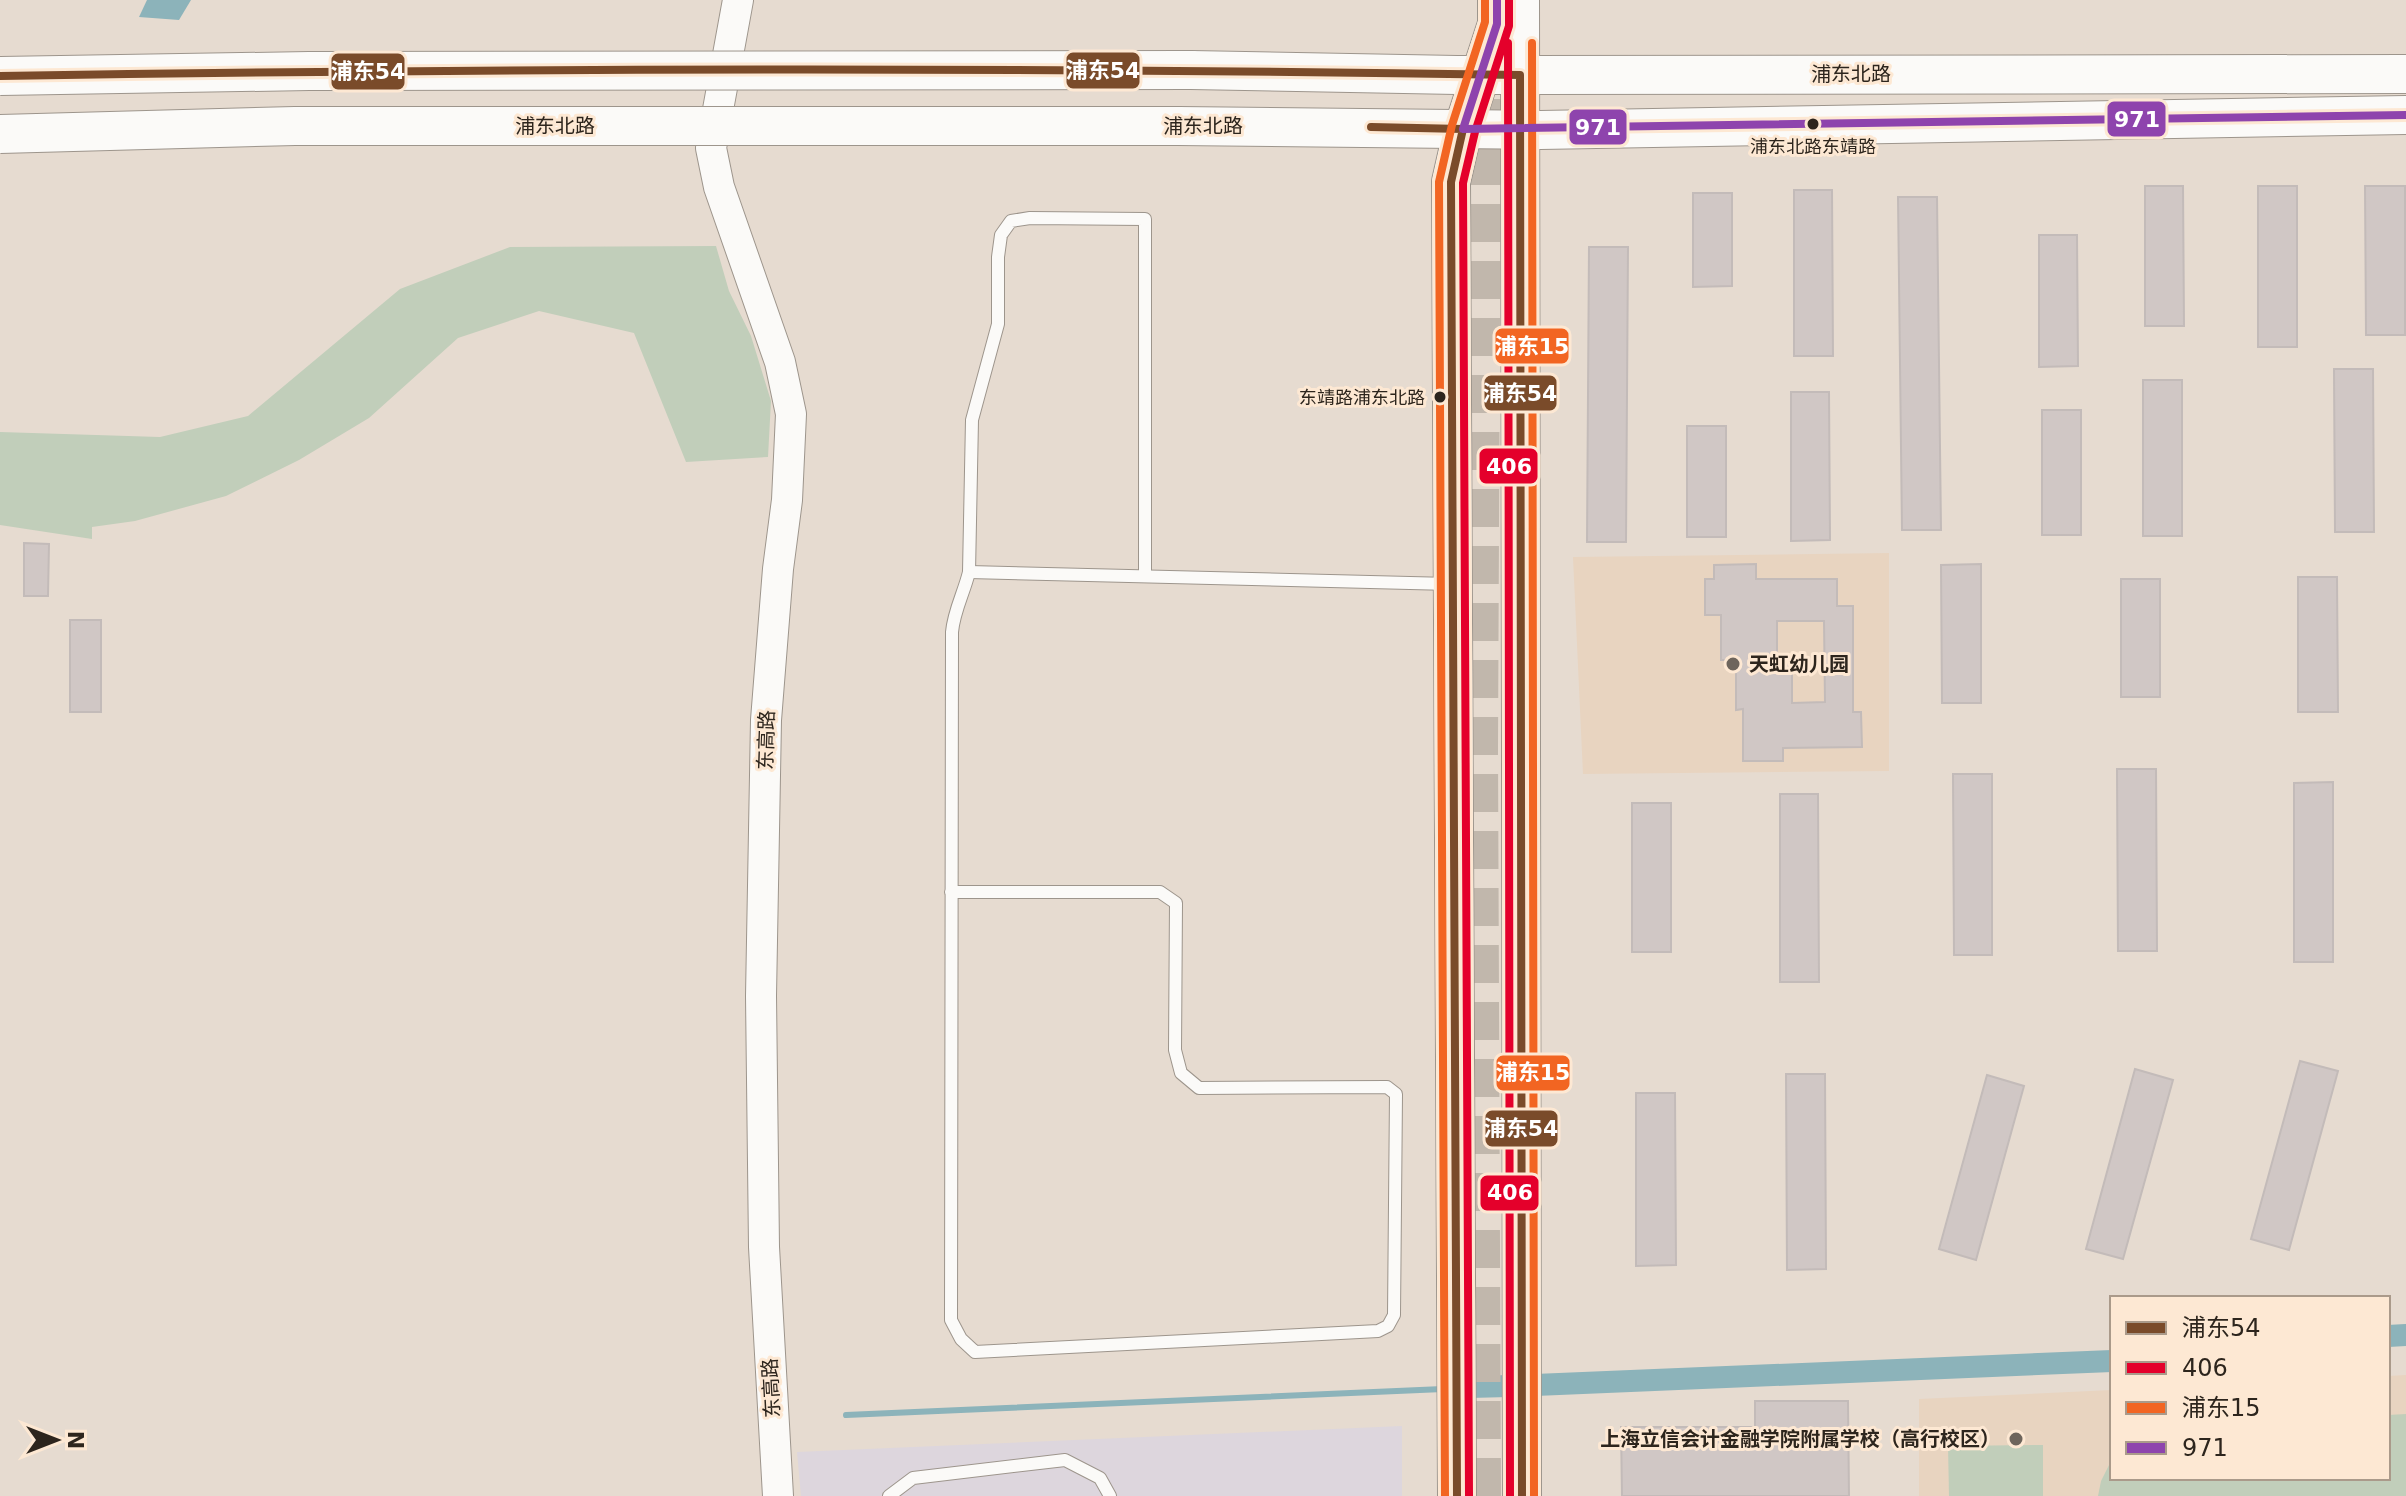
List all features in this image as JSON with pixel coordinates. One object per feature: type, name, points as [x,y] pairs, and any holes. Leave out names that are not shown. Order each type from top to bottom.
[{"type":"main road","points":[[1457,1496],[1451,182],[1463,129],[1497,24],[1497,0]]},
{"type":"main road","points":[[1520,0],[1522,1496]]},
{"type":"main road","name":"浦东北路","points":[[0,76],[309,71],[1191,70],[1520,75],[2406,74]]},
{"type":"main road","name":"浦东北路","points":[[0,134],[295,126],[1178,126],[1521,130],[2406,115]]},
{"type":"main road","points":[[1503,743],[1509,1496]]},
{"type":"street","name":"东高路","points":[[738,0],[711,148],[719,187],[780,362],[791,414],[787,500],[778,569],[766,720],[761,996],[764,1247],[778,1496]]},
{"type":"lane","points":[[951,892],[1160,892],[1176,903],[1175,1050],[1181,1073],[1199,1088],[1387,1087],[1396,1094],[1394,1315],[1388,1326],[1378,1331],[975,1352],[961,1339],[951,1320],[951,892],[952,632],[954,612],[964,593],[969,572],[972,420],[998,324],[1001,235],[1011,221],[1030,218],[1145,219],[1145,576]]},
{"type":"lane","points":[[969,572],[1453,584]]},
{"type":"lane","points":[[889,1496],[913,1478],[1065,1460],[1100,1478],[1110,1496]]},
{"type":"shaded area","name":"天虹幼儿园","points":[[1889,553],[1889,771],[1583,774],[1573,557]]},
{"type":"shaded area","name":"上海立信会计金融学院附属学校（高行校区）","points":[[2406,1375],[2406,1496],[1919,1496],[1919,1399],[2110,1390],[2110,1480],[2390,1480],[2390,1376]]},
{"type":"shaded area","points":[[1402,1426],[1402,1496],[801,1496],[797,1452]]},
{"type":"green space","points":[[716,246],[729,291],[751,336],[771,401],[768,457],[686,462],[634,333],[539,311],[458,338],[369,418],[299,460],[226,496],[135,521],[92,527],[92,539],[0,525],[0,432],[160,437],[248,416],[400,289],[510,247]]},
{"type":"green space","points":[[2406,1414],[2406,1496],[2098,1496],[2110,1463],[2110,1480],[2390,1480],[2390,1415]]},
{"type":"green space","points":[[2043,1445],[2043,1496],[1949,1496],[1948,1446]]},
{"type":"water","points":[[147,0],[191,0],[179,20],[139,17]]},
{"type":"building","points":[[2145,186],[2183,186],[2184,326],[2145,326]]},
{"type":"building","points":[[2258,186],[2297,186],[2297,347],[2258,347]]},
{"type":"building","points":[[2365,186],[2405,186],[2405,335],[2366,335]]},
{"type":"building","points":[[1794,190],[1832,190],[1833,356],[1794,356]]},
{"type":"building","points":[[1693,193],[1732,193],[1732,286],[1693,287]]},
{"type":"building","points":[[1898,197],[1937,197],[1941,530],[1902,530]]},
{"type":"building","points":[[2039,235],[2077,235],[2078,366],[2039,367]]},
{"type":"building","points":[[1589,247],[1628,247],[1626,542],[1587,542]]},
{"type":"building","points":[[2334,369],[2373,369],[2374,532],[2335,532]]},
{"type":"building","points":[[2143,380],[2182,380],[2182,536],[2143,536]]},
{"type":"building","points":[[1791,392],[1829,392],[1830,540],[1791,541]]},
{"type":"building","points":[[2042,410],[2081,410],[2081,535],[2042,535]]},
{"type":"building","points":[[1687,426],[1726,426],[1726,537],[1687,537]]},
{"type":"building","points":[[24,543],[49,544],[48,596],[24,596]]},
{"type":"building","points":[[1756,564],[1756,579],[1837,579],[1837,606],[1853,606],[1853,712],[1861,712],[1862,747],[1783,748],[1783,761],[1743,761],[1743,709],[1736,710],[1736,660],[1721,660],[1721,615],[1705,615],[1705,579],[1714,579],[1714,565]],"holes":[[[1777,621],[1824,621],[1825,702],[1792,703],[1792,656],[1777,656]]]},
{"type":"building","points":[[1981,564],[1981,703],[1942,703],[1941,565]]},
{"type":"building","points":[[2298,577],[2337,577],[2338,712],[2298,712]]},
{"type":"building","points":[[2121,579],[2160,579],[2160,697],[2121,697]]},
{"type":"building","points":[[70,620],[101,620],[101,712],[70,712]]},
{"type":"building","points":[[2117,769],[2156,769],[2157,951],[2118,951]]},
{"type":"building","points":[[1953,774],[1992,774],[1992,955],[1954,955]]},
{"type":"building","points":[[2333,782],[2333,962],[2294,962],[2294,783]]},
{"type":"building","points":[[1780,794],[1818,794],[1819,982],[1780,982]]},
{"type":"building","points":[[1632,803],[1671,803],[1671,952],[1632,952]]},
{"type":"building","points":[[2300,1061],[2338,1071],[2289,1250],[2251,1239]]},
{"type":"building","points":[[2135,1069],[2173,1080],[2123,1259],[2086,1249]]},
{"type":"building","points":[[1786,1074],[1825,1074],[1826,1269],[1787,1270]]},
{"type":"building","points":[[1987,1075],[2024,1086],[1976,1260],[1939,1249]]},
{"type":"building","points":[[1636,1093],[1675,1093],[1676,1265],[1636,1266]]},
{"type":"building","points":[[1755,1401],[1848,1401],[1849,1496],[1622,1496],[1621,1427],[1755,1427]]},
{"type":"waterway","points":[[2390,1336],[2406,1335]]},
{"type":"waterway","points":[[1535,1385],[2110,1361]]},
{"type":"waterway","points":[[1469,1387],[1509,1386]]},
{"type":"waterway","points":[[846,1415],[1443,1389]]},
{"type":"tunnel","points":[[1482,99],[1479,749],[1482,1496]]},
{"type":"transit line","name":"浦东15","points":[[1445,1496],[1439,182],[1452,125],[1485,22],[1485,0]]},
{"type":"transit line","name":"971","points":[[1497,0],[1497,24],[1463,129],[2406,115]]},
{"type":"transit line","name":"406","points":[[1469,1496],[1463,183],[1475,132],[1509,26],[1509,0]]},
{"type":"transit line","name":"406","points":[[1508,43],[1510,1496]]},
{"type":"transit line","name":"浦东15","points":[[1532,43],[1534,1496]]},
{"type":"transit line","name":"浦东54","points":[[0,76],[760,70],[1520,75],[1522,1496]]},
{"type":"transit line","name":"浦东54","points":[[1371,127],[1463,129],[1451,182],[1457,1496]]},
{"type":"place","name":"浦东北路东靖路","points":[[1813,124]]},
{"type":"place","name":"东靖路浦东北路","points":[[1440,397]]},
{"type":"place","name":"天虹幼儿园","points":[[1733,664]]},
{"type":"place","name":"上海立信会计金融学院附属学校（高行校区）","points":[[2016,1439]]}]
